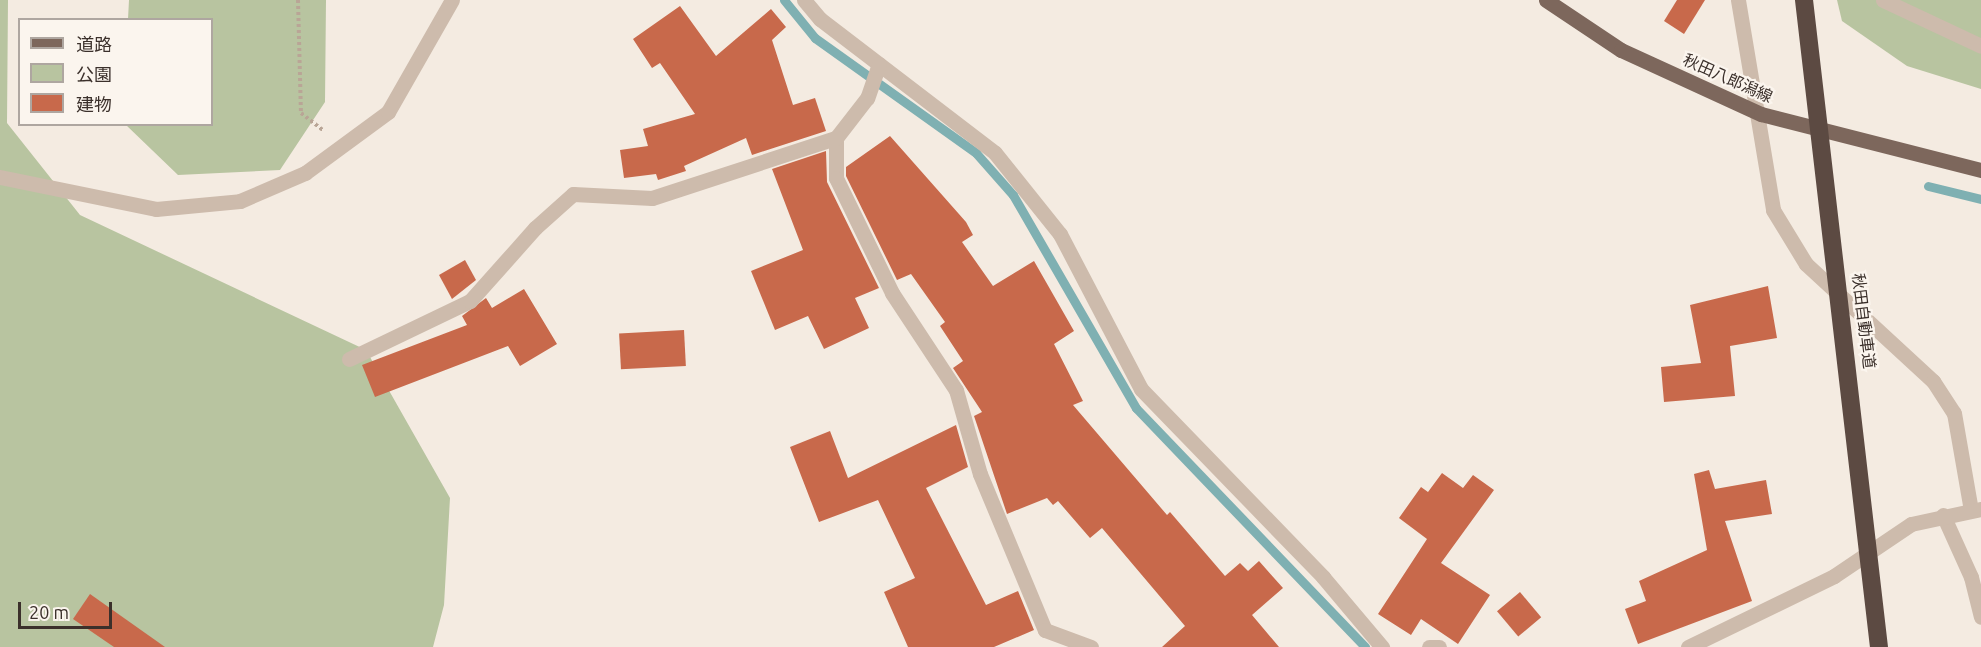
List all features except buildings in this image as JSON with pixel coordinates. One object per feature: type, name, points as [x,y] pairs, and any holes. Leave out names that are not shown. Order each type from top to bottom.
[{"type":"highway","name":"秋田自動車道","points":[[1804,0],[1879,647]]},
{"type":"main road","name":"秋田八郎潟線","points":[[1546,0],[1621,50],[1761,114],[1981,170]]},
{"type":"street","points":[[0,177],[156,209],[240,201],[305,173],[388,112],[452,0]]},
{"type":"street","points":[[804,0],[875,76],[995,153],[1060,234],[1141,389],[1323,577],[1382,647]]},
{"type":"street","points":[[1688,647],[1834,576],[1911,524],[1943,515],[1976,510],[1954,413],[1933,381],[1806,264],[1784,232],[1773,210],[1761,114],[1738,0]]},
{"type":"street","points":[[1883,0],[1981,46]]},
{"type":"street","points":[[875,76],[836,138],[836,177],[892,293],[956,390],[980,474],[1046,630],[1091,647]]},
{"type":"street","points":[[349,359],[470,302],[535,228],[573,194],[652,198],[836,138]]},
{"type":"street","points":[[1943,515],[1971,577],[1981,617]]},
{"type":"street","points":[[1429,647],[1439,647]]},
{"type":"path","points":[[298,0],[302,113],[343,146]]},
{"type":"green space","points":[[0,0],[8,0],[7,123],[80,215],[366,350],[450,498],[444,605],[433,647],[0,647]]},
{"type":"green space","points":[[129,0],[326,0],[325,102],[280,170],[178,175],[127,126],[213,126],[213,18],[128,18]]},
{"type":"green space","points":[[1837,0],[1981,0],[1981,89],[1907,66],[1842,21]]},
{"type":"waterway","points":[[784,0],[815,38],[976,153],[1013,195],[1136,408],[1365,647]]},
{"type":"waterway","points":[[1928,186],[1981,199]]}]
